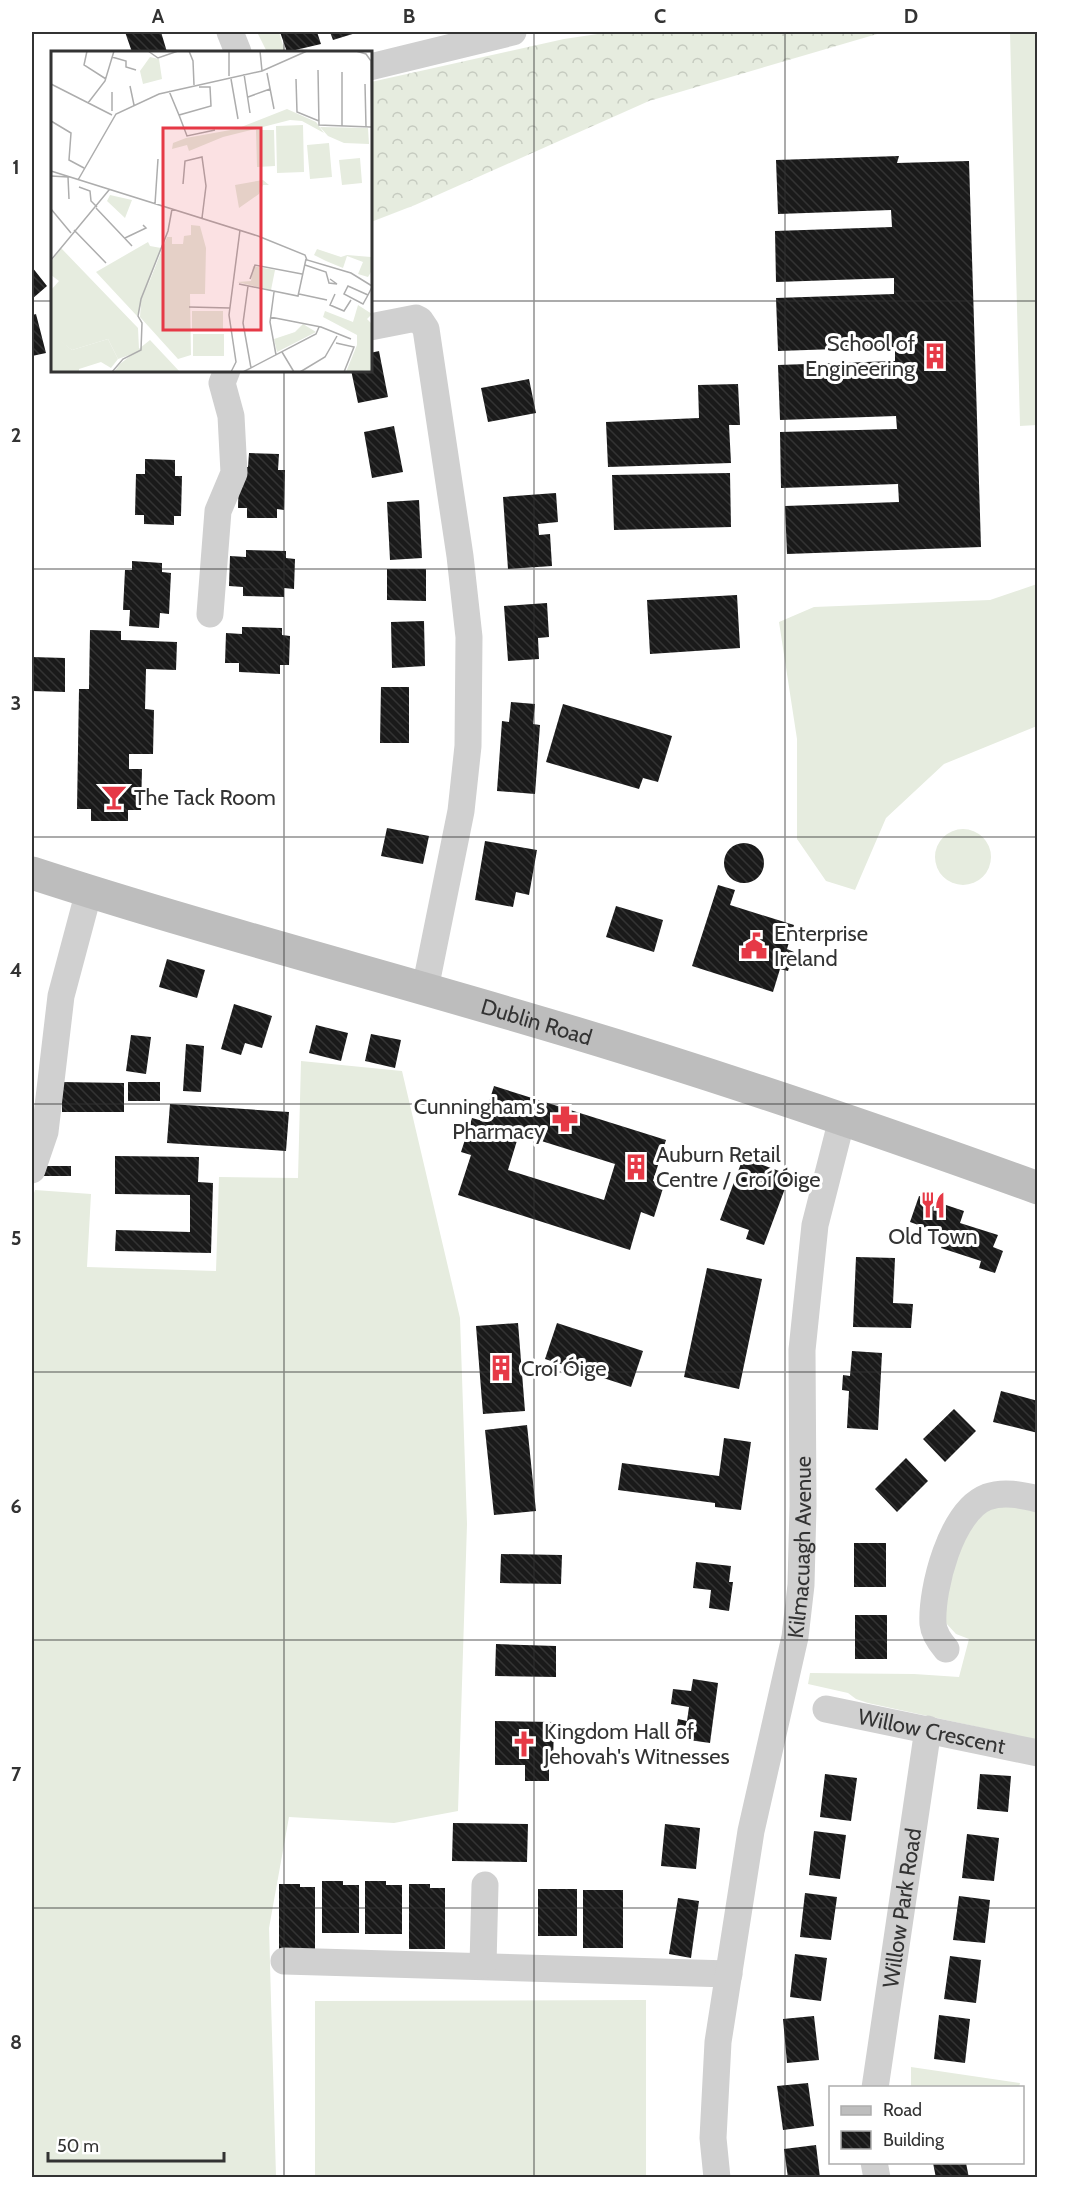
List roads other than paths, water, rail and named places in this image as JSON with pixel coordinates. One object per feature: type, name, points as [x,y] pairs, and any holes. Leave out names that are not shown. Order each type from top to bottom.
[{"type":"main road","name":"Dublin Road","points":[[32,873],[723,1078],[1038,1188]]},
{"type":"street","points":[[230,32],[238,51]]},
{"type":"street","points":[[372,67],[513,32]]},
{"type":"street","points":[[372,327],[416,318],[426,329],[470,637],[468,746],[461,811],[425,989]]},
{"type":"street","points":[[210,614],[218,511],[234,473],[231,416],[222,383],[226,372]]},
{"type":"street","points":[[32,1170],[45,1132],[61,996],[89,891]]},
{"type":"street","name":"Kilmacuagh Avenue","points":[[717,2178],[713,2138],[718,2042],[751,1832],[795,1637],[801,1585],[802,1350],[815,1225],[842,1119]]},
{"type":"street","points":[[946,1649],[938,1641],[933,1626],[935,1589],[944,1557],[960,1524],[972,1507],[987,1497],[1005,1494],[1038,1499]]},
{"type":"street","name":"Willow Crescent","points":[[826,1709],[1038,1754]]},
{"type":"street","name":"Willow Park Road","points":[[875,2086],[928,1729]]},
{"type":"street","points":[[483,1965],[485,1885]]},
{"type":"street","points":[[284,1961],[483,1965],[729,1974]]},
{"type":"place","name":"School of Engineering","points":[[935,356]]},
{"type":"place","name":"The Tack Room","points":[[114,797]]},
{"type":"place","name":"Enterprise Ireland","points":[[754,946]]},
{"type":"place","name":"Cunningham's Pharmacy","points":[[565,1119]]},
{"type":"place","name":"Auburn Retail Centre / Croí Óige","points":[[636,1167]]},
{"type":"place","name":"Old Town","points":[[933,1205]]},
{"type":"place","name":"Croí Óige","points":[[501,1368]]},
{"type":"place","name":"Kingdom Hall of Jehovah's Witnesses","points":[[524,1744]]}]
